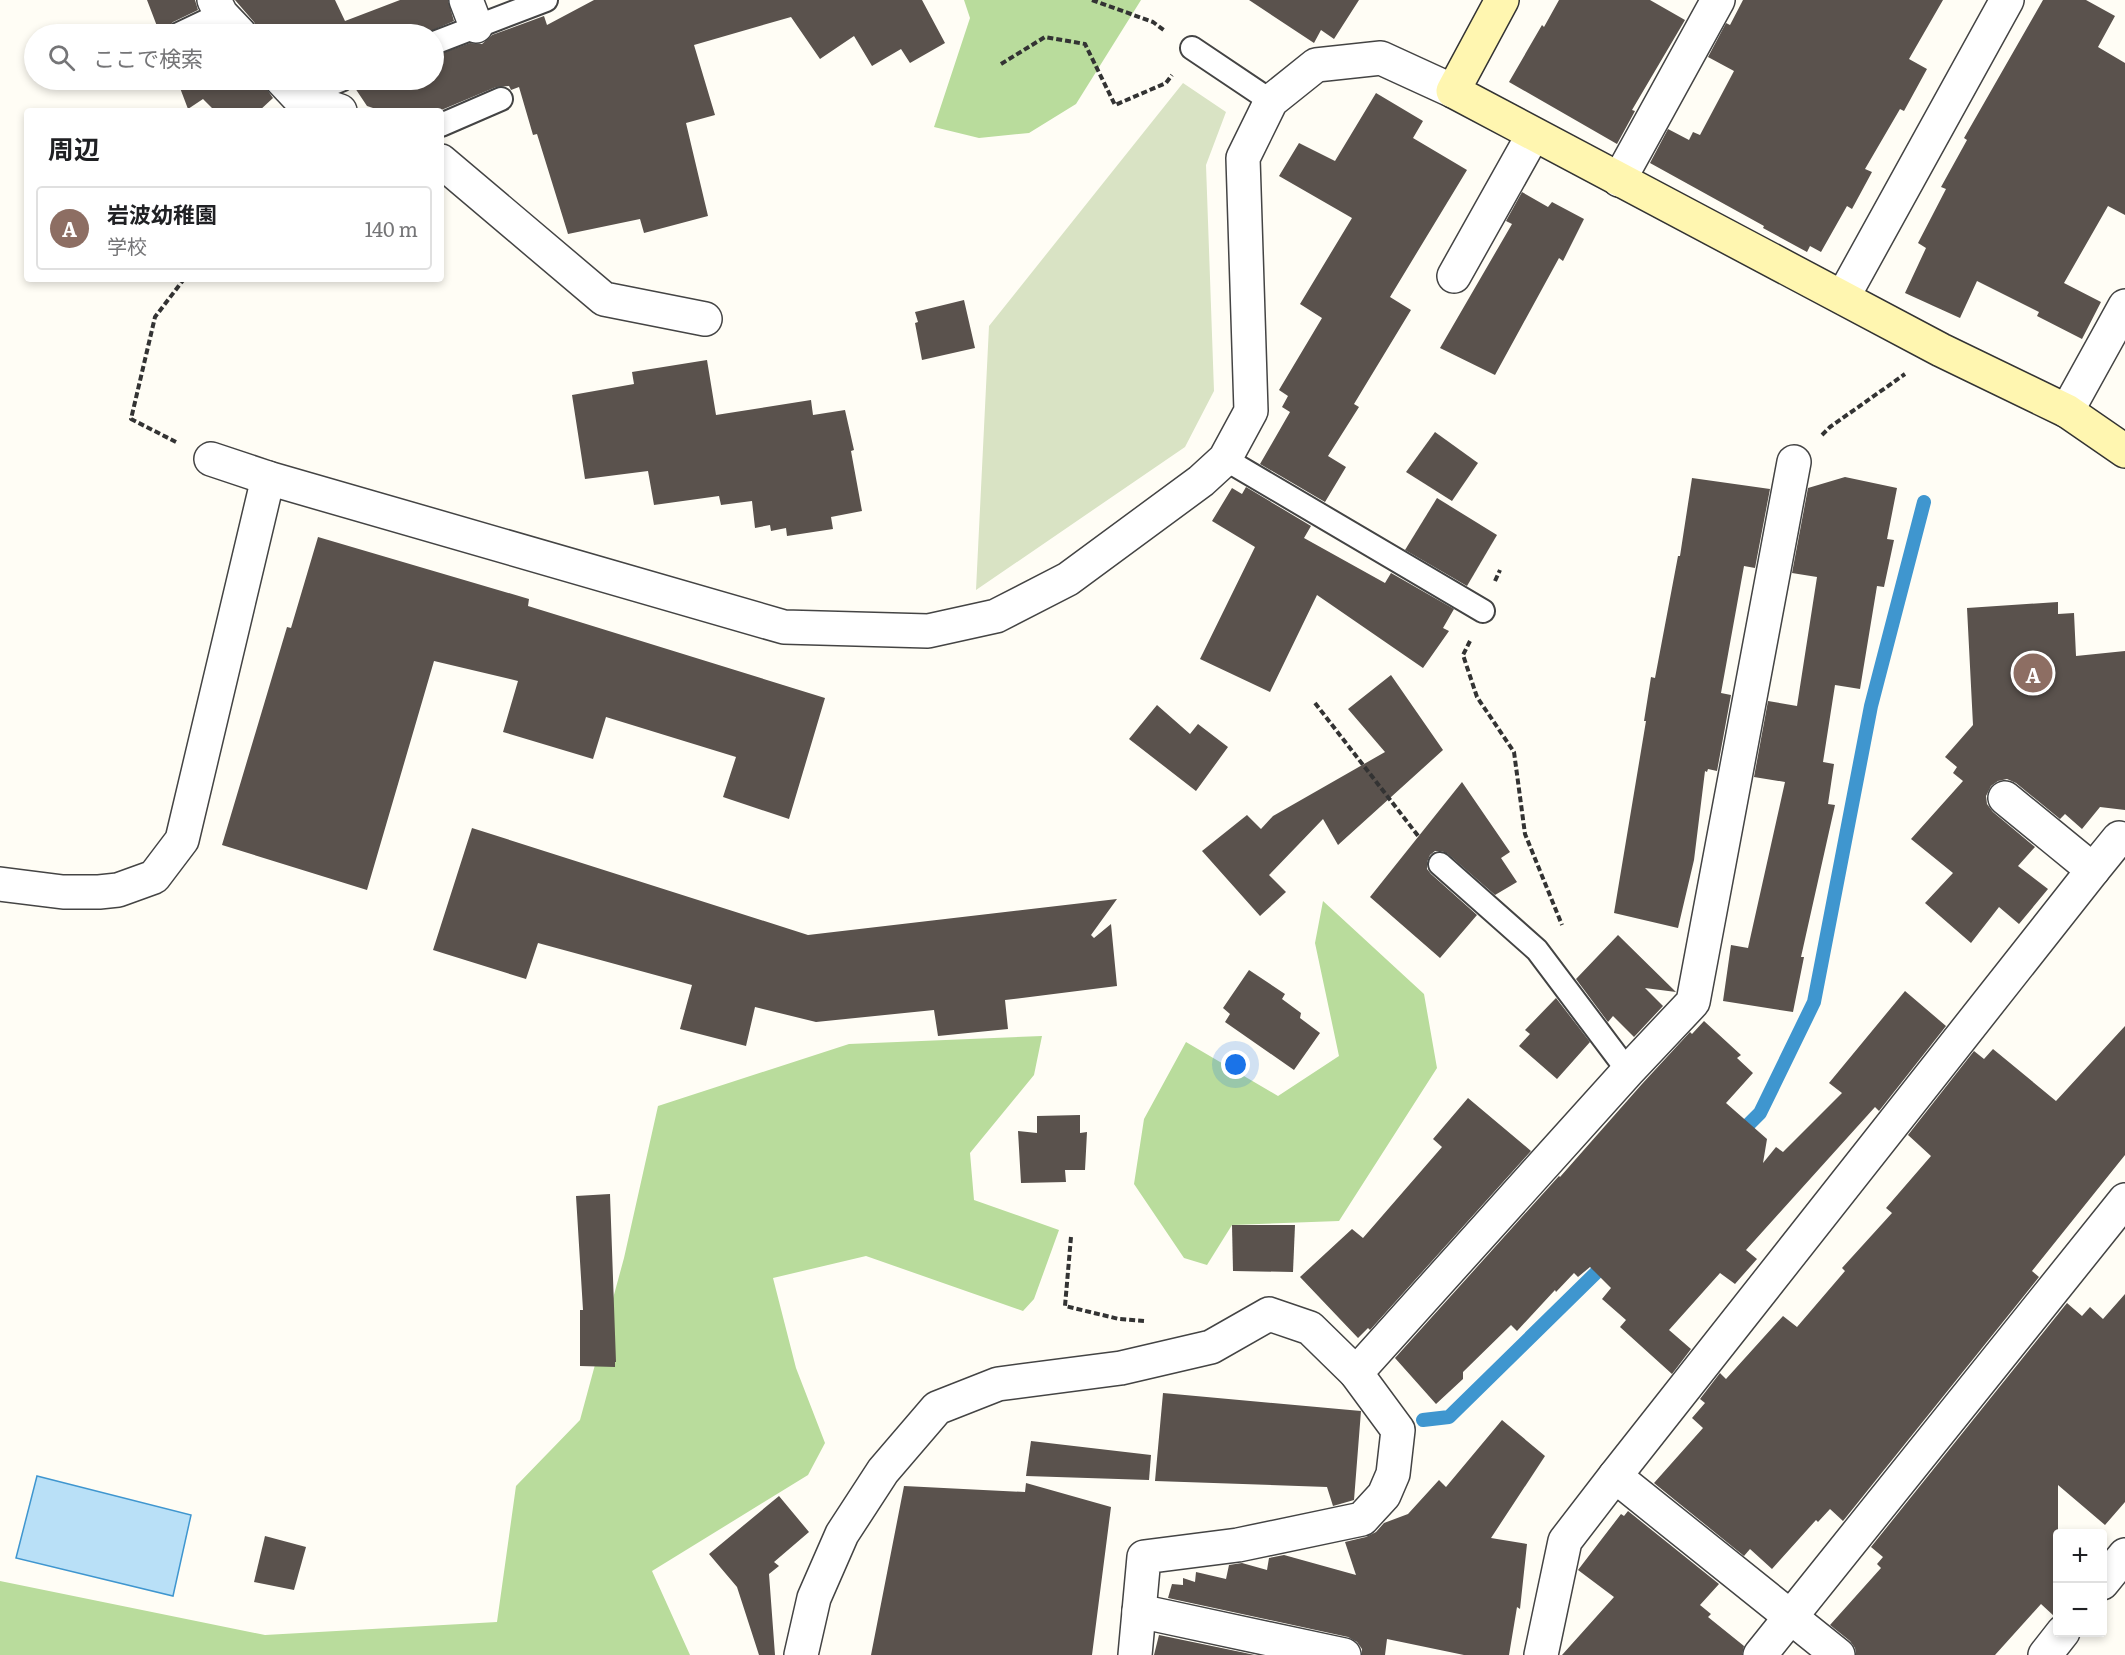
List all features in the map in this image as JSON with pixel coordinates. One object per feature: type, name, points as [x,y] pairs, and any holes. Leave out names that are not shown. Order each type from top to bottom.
[{"type":"street","points":[[1453,91],[1502,0]]},
{"type":"street","points":[[1619,180],[1718,0]]},
{"type":"street","points":[[1843,297],[2007,0]]},
{"type":"street","points":[[211,459],[268,478],[784,627],[928,631],[996,615],[1068,579],[1201,481],[1224,459],[1251,411],[1243,158],[1271,101],[1316,65],[1381,58],[1453,91],[1941,350],[2067,411],[2125,451]]},
{"type":"street","points":[[294,90],[333,108]]},
{"type":"street","points":[[1454,276],[1533,135]]},
{"type":"street","points":[[444,164],[604,298],[705,319]]},
{"type":"street","points":[[2067,411],[2125,306]]},
{"type":"street","points":[[1356,1373],[1628,1071],[1694,1002],[1794,462]]},
{"type":"street","points":[[0,884],[63,892],[118,890],[154,877],[182,840],[268,478]]},
{"type":"street","points":[[2005,798],[2093,870]]},
{"type":"street","points":[[1541,1655],[1565,1541],[2093,870],[2119,838],[2125,840]]},
{"type":"street","points":[[1760,1655],[2125,1200]]},
{"type":"street","points":[[801,1655],[814,1598],[842,1534],[883,1471],[937,1408],[998,1384],[1121,1368],[1211,1347],[1269,1314],[1310,1328],[1356,1373],[1398,1430],[1393,1474],[1384,1495],[1362,1519],[1238,1545],[1144,1557],[1135,1655]]},
{"type":"street","points":[[1615,1476],[1838,1655]]},
{"type":"street","points":[[2107,1578],[2125,1556]]},
{"type":"street","points":[[1138,1611],[1344,1655]]},
{"type":"street","points":[[2045,1655],[2059,1637]]},
{"type":"lane","points":[[444,35],[471,13],[546,0]]},
{"type":"lane","points":[[205,24],[225,16]]},
{"type":"lane","points":[[1192,48],[1271,101]]},
{"type":"lane","points":[[444,124],[501,99]]},
{"type":"lane","points":[[1224,459],[1482,611]]},
{"type":"lane","points":[[1440,864],[1537,950],[1628,1071]]},
{"type":"path","points":[[1001,64],[1045,37],[1085,44],[1115,105],[1166,83],[1192,48],[1153,22],[1092,0]]},
{"type":"path","points":[[182,282],[155,317],[131,420],[211,459]]},
{"type":"path","points":[[1794,462],[1830,427],[1941,350]]},
{"type":"path","points":[[1500,570],[1463,655],[1477,697],[1514,752],[1526,834],[1563,927],[1537,950]]},
{"type":"path","points":[[1315,703],[1440,864]]},
{"type":"path","points":[[1071,1237],[1065,1306],[1119,1319],[1152,1321]]},
{"type":"green space","points":[[964,0],[1141,0],[1076,104],[1029,133],[979,138],[934,127],[970,18]]},
{"type":"green space","points":[[1183,83],[1226,112],[1206,165],[1214,391],[1185,447],[976,590],[989,326]]},
{"type":"green space","points":[[1323,901],[1424,994],[1437,1068],[1339,1221],[1232,1225],[1207,1265],[1184,1258],[1134,1184],[1144,1119],[1186,1042],[1278,1096],[1339,1056],[1315,943]]},
{"type":"green space","points":[[1042,1036],[1034,1075],[970,1153],[974,1200],[1059,1230],[1034,1299],[1023,1311],[866,1256],[773,1278],[796,1368],[825,1443],[808,1475],[652,1571],[690,1655],[0,1655],[0,1581],[265,1635],[497,1622],[516,1486],[580,1420],[624,1258],[658,1106],[849,1044]]},
{"type":"water","points":[[37,1476],[191,1515],[173,1596],[16,1558]]},
{"type":"building","points":[[147,0],[195,0],[198,10],[171,24],[156,24]]},
{"type":"building","points":[[235,0],[335,0],[345,21],[400,0],[448,0],[454,21],[444,25],[255,24]]},
{"type":"building","points":[[594,0],[922,0],[945,43],[910,63],[901,49],[872,66],[854,36],[820,59],[791,17],[694,45],[715,115],[686,123],[708,216],[644,233],[640,219],[568,234],[537,134],[533,135],[519,87],[511,90],[509,86],[496,87],[444,109],[373,108],[367,106],[356,90],[444,90],[444,52],[470,43],[482,44],[492,35],[544,16],[547,25]]},
{"type":"building","points":[[1249,0],[1359,0],[1334,39],[1321,30],[1314,43]]},
{"type":"building","points":[[1559,0],[1650,0],[1685,20],[1632,110],[1635,111],[1617,144],[1509,82]]},
{"type":"building","points":[[1743,0],[1943,0],[1909,59],[1927,69],[1904,111],[1900,109],[1865,169],[1872,172],[1852,209],[1847,206],[1821,252],[1810,246],[1807,252],[1650,163],[1668,129],[1689,140],[1693,132],[1700,135],[1734,71],[1708,57],[1726,23],[1730,25]]},
{"type":"building","points":[[2043,0],[2086,0],[2115,16],[2098,47],[2125,63],[2125,215],[2108,206],[2064,283],[2101,302],[2082,339],[2037,316],[2039,312],[1977,281],[1960,318],[1905,293],[1926,248],[1918,243],[1946,189],[1941,187],[1967,140],[1964,138]]},
{"type":"building","points":[[181,90],[267,90],[273,98],[262,108],[212,108],[203,99],[188,108]]},
{"type":"building","points":[[1376,93],[1423,121],[1413,138],[1467,170],[1390,297],[1411,310],[1354,404],[1359,407],[1328,456],[1346,467],[1325,502],[1260,464],[1290,412],[1282,407],[1288,396],[1279,390],[1322,318],[1300,304],[1352,218],[1279,176],[1299,143],[1335,161]]},
{"type":"building","points":[[1522,192],[1548,207],[1552,202],[1584,219],[1563,261],[1559,258],[1495,375],[1440,348],[1512,224],[1506,221]]},
{"type":"building","points":[[964,300],[975,348],[922,360],[915,312]]},
{"type":"building","points":[[707,360],[716,415],[811,400],[813,415],[845,410],[854,450],[851,451],[862,511],[831,517],[833,529],[787,536],[786,528],[771,531],[770,525],[755,528],[752,501],[721,505],[719,496],[654,505],[648,471],[585,479],[572,395],[634,384],[632,372]]},
{"type":"building","points":[[1435,432],[1478,463],[1452,501],[1406,472]]},
{"type":"building","points":[[1845,477],[1897,488],[1887,539],[1894,540],[1884,587],[1877,586],[1860,689],[1835,685],[1823,762],[1834,764],[1828,804],[1835,805],[1801,957],[1804,957],[1793,1012],[1723,1001],[1731,945],[1748,948],[1785,782],[1754,777],[1768,701],[1797,706],[1817,577],[1792,573],[1808,488]]},
{"type":"building","points":[[1692,478],[1770,489],[1755,568],[1744,566],[1721,693],[1731,695],[1717,771],[1708,769],[1707,772],[1705,771],[1694,860],[1678,928],[1614,913],[1646,721],[1644,721],[1651,677],[1655,678],[1678,556],[1680,556]]},
{"type":"building","points":[[1246,487],[1311,526],[1304,538],[1385,583],[1391,573],[1454,609],[1443,628],[1449,631],[1423,668],[1317,595],[1270,692],[1200,659],[1255,547],[1212,521],[1232,488],[1242,494]]},
{"type":"building","points":[[1437,498],[1497,535],[1467,586],[1405,550]]},
{"type":"building","points":[[318,537],[529,599],[528,606],[825,698],[789,819],[723,797],[736,757],[606,717],[593,759],[503,732],[518,681],[434,661],[367,890],[222,845],[287,627],[291,628]]},
{"type":"building","points":[[2058,602],[2058,614],[2074,613],[2076,656],[2125,651],[2125,810],[2100,807],[2082,829],[2065,814],[2060,819],[2016,783],[2007,779],[1991,786],[1986,796],[1987,804],[1993,812],[2035,847],[2018,866],[2048,889],[2019,924],[1999,907],[1971,943],[1925,903],[1953,873],[1911,839],[1963,781],[1953,773],[1957,767],[1945,757],[1973,725],[1967,608]]},
{"type":"building","points":[[1391,675],[1443,750],[1338,845],[1323,819],[1269,875],[1286,892],[1260,916],[1202,851],[1247,815],[1261,829],[1273,816],[1385,752],[1348,709]]},
{"type":"building","points":[[1157,705],[1190,734],[1198,724],[1228,747],[1196,791],[1129,739]]},
{"type":"building","points":[[1462,782],[1510,852],[1501,858],[1517,882],[1495,895],[1448,854],[1435,851],[1430,855],[1427,869],[1477,915],[1440,958],[1370,897]]},
{"type":"building","points":[[472,828],[808,935],[1117,899],[1091,935],[1094,938],[1111,924],[1117,986],[1005,1000],[1008,1029],[938,1036],[934,1010],[816,1022],[755,1007],[746,1046],[680,1029],[692,985],[538,943],[526,979],[433,950]]},
{"type":"building","points":[[1618,935],[1676,992],[1645,988],[1663,1006],[1634,1037],[1613,1016],[1608,1022],[1576,979]]},
{"type":"building","points":[[1249,970],[1285,994],[1282,999],[1301,1013],[1300,1018],[1320,1033],[1294,1070],[1225,1022],[1230,1014],[1223,1008]]},
{"type":"building","points":[[1905,991],[1946,1026],[1879,1111],[1875,1107],[1746,1250],[1757,1259],[1735,1284],[1720,1273],[1669,1330],[1691,1349],[1672,1374],[1620,1327],[1626,1320],[1602,1299],[1611,1288],[1590,1267],[1578,1277],[1574,1273],[1517,1331],[1511,1325],[1463,1372],[1463,1379],[1436,1404],[1395,1358],[1642,1084],[1690,1032],[1692,1034],[1704,1021],[1741,1055],[1737,1058],[1753,1073],[1726,1103],[1767,1139],[1763,1163],[1776,1147],[1783,1152],[1842,1093],[1829,1083]]},
{"type":"building","points":[[1556,998],[1590,1042],[1557,1079],[1519,1046],[1530,1034],[1525,1030]]},
{"type":"building","points":[[2125,1026],[2125,1155],[2032,1271],[2039,1277],[1843,1521],[1830,1509],[1818,1522],[1816,1520],[1772,1569],[1750,1549],[1744,1556],[1654,1483],[1703,1428],[1692,1418],[1705,1403],[1700,1399],[1720,1373],[1726,1379],[1783,1316],[1797,1327],[1845,1271],[1842,1268],[1892,1213],[1886,1208],[1931,1156],[1908,1135],[1974,1051],[1984,1059],[1993,1049],[2056,1101]]},
{"type":"building","points":[[1468,1098],[1531,1151],[1370,1330],[1368,1328],[1358,1338],[1300,1277],[1352,1229],[1363,1238],[1442,1147],[1433,1139]]},
{"type":"building","points":[[1080,1115],[1080,1133],[1087,1132],[1085,1170],[1065,1170],[1066,1182],[1021,1183],[1018,1131],[1037,1133],[1037,1116]]},
{"type":"building","points":[[610,1194],[616,1362],[615,1367],[580,1366],[580,1310],[583,1310],[576,1196]]},
{"type":"building","points":[[1232,1225],[1295,1225],[1293,1272],[1233,1271]]},
{"type":"building","points":[[2125,1294],[2125,1502],[2105,1525],[2058,1485],[2058,1529],[2053,1529],[2053,1615],[2041,1604],[1995,1655],[1856,1655],[1855,1648],[1850,1641],[1830,1625],[1881,1568],[1877,1564],[1883,1557],[1871,1547],[2067,1303],[2082,1316],[2090,1307],[2103,1319]]},
{"type":"building","points":[[1163,1393],[1361,1411],[1354,1500],[1333,1506],[1327,1487],[1155,1481]]},
{"type":"building","points":[[1502,1420],[1545,1456],[1491,1538],[1527,1544],[1520,1609],[1517,1607],[1509,1655],[1464,1655],[1387,1639],[1385,1655],[1362,1655],[1362,1649],[1357,1642],[1348,1637],[1168,1598],[1172,1584],[1183,1585],[1183,1578],[1195,1582],[1196,1572],[1226,1579],[1229,1565],[1242,1563],[1267,1570],[1269,1558],[1284,1555],[1356,1575],[1345,1542],[1366,1537],[1376,1532],[1384,1523],[1408,1514],[1439,1480],[1446,1487]]},
{"type":"building","points":[[1031,1441],[1151,1455],[1149,1480],[1026,1476]]},
{"type":"building","points":[[1026,1483],[1111,1507],[1092,1655],[871,1655],[904,1486],[1025,1492]]},
{"type":"building","points":[[779,1496],[809,1532],[774,1562],[779,1566],[769,1574],[775,1655],[759,1655],[737,1587],[709,1554]]},
{"type":"building","points":[[1628,1511],[1719,1584],[1700,1605],[1711,1614],[1708,1617],[1744,1646],[1742,1655],[1562,1655],[1614,1597],[1578,1570],[1621,1514],[1624,1516]]},
{"type":"building","points":[[265,1536],[306,1547],[294,1590],[254,1582]]},
{"type":"building","points":[[1159,1635],[1255,1655],[1154,1655]]},
{"type":"waterway","points":[[1738,1135],[1760,1113],[1814,1002],[1871,706],[1924,502]]},
{"type":"waterway","points":[[1423,1420],[1449,1417],[1608,1261]]},
{"type":"place","name":"岩波幼稚園","points":[[2033,673]]}]
